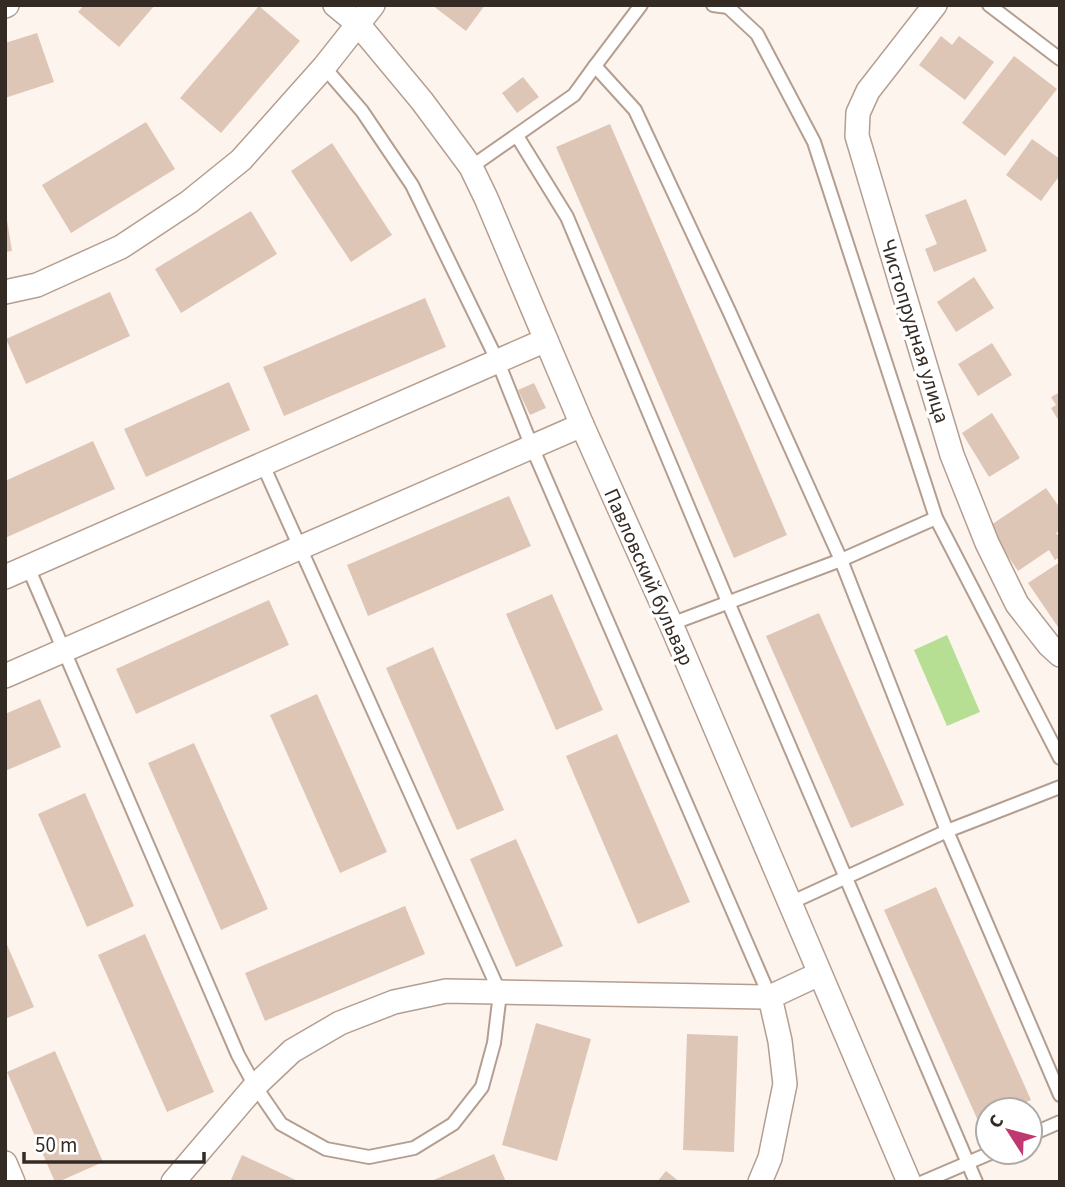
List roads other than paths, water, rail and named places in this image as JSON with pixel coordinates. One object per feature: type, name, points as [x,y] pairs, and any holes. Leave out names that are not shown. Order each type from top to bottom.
[{"type":"street","name":"Павловский бульвар","points":[[335,5],[358,24],[422,101],[471,167],[671,624],[909,1182]]},
{"type":"street","points":[[5,292],[37,285],[121,247],[190,202],[241,160],[324,68],[373,5]]},
{"type":"street","name":"Чистопрудная улица","points":[[935,5],[868,91],[858,113],[857,136],[952,455],[987,543],[1017,604],[1060,655]]},
{"type":"street","points":[[5,577],[546,340]]},
{"type":"street","points":[[5,676],[582,425]]},
{"type":"street","points":[[173,1182],[255,1086],[292,1051],[340,1023],[394,1002],[446,991],[770,997],[819,974]]},
{"type":"street","points":[[760,1182],[770,1158],[785,1084],[780,1041],[770,997]]},
{"type":"street","points":[[5,1163],[13,1182]]},
{"type":"lane","points":[[471,167],[574,95],[641,5]]},
{"type":"lane","points":[[713,5],[728,7],[757,34],[814,142],[936,519],[1060,758]]},
{"type":"lane","points":[[989,5],[1060,59]]},
{"type":"lane","points":[[595,66],[635,110],[729,311],[841,560],[947,831],[1060,1095]]},
{"type":"lane","points":[[324,68],[362,110],[412,185],[498,362],[532,447],[770,997]]},
{"type":"lane","points":[[517,136],[567,217],[976,1182]]},
{"type":"lane","points":[[28,567],[238,1055],[255,1086],[281,1125],[326,1149],[369,1157],[414,1148],[453,1124],[482,1087],[495,1043],[500,993],[263,465]]},
{"type":"lane","points":[[671,624],[841,560],[936,519]]},
{"type":"lane","points":[[790,903],[947,831],[1060,787]]},
{"type":"lane","points":[[923,1182],[974,1160]]}]
